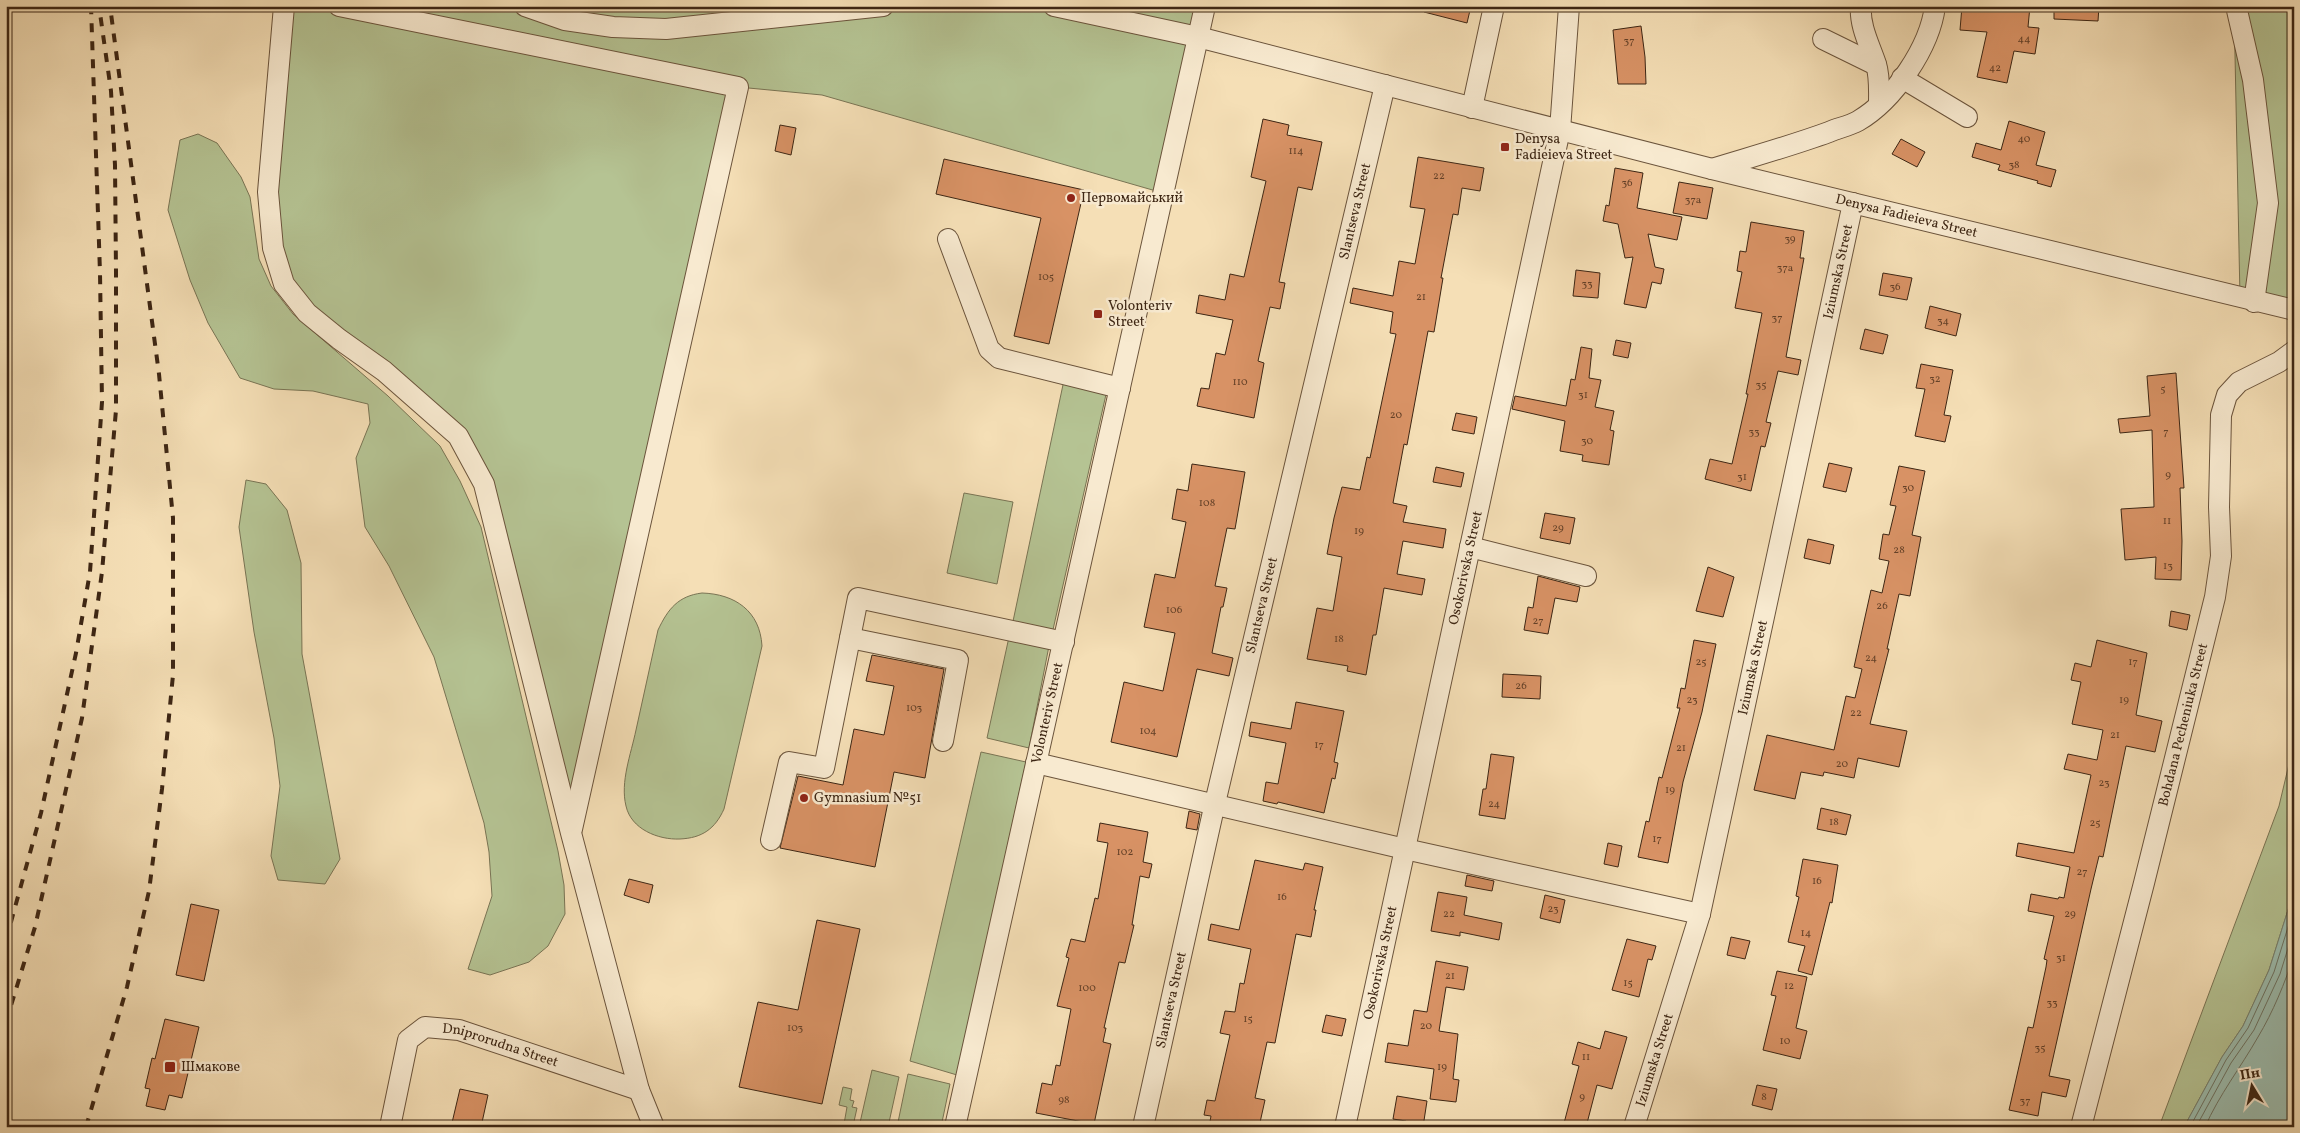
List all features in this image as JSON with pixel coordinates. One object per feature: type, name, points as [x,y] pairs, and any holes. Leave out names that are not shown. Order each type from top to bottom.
[{"type":"street","points":[[284,6],[268,192],[273,248],[284,284],[307,312],[339,339],[384,371],[458,436],[484,484],[571,833],[639,1090],[654,1127]]},
{"type":"street","points":[[339,6],[738,87],[571,833]]},
{"type":"street","points":[[525,6],[566,20],[614,28],[666,29],[883,6]]},
{"type":"street","name":"Denysa Fadieieva Street","points":[[1054,6],[1198,37],[1853,204],[2254,302],[2294,310]]},
{"type":"street","name":"Volonteriv Street","points":[[956,1127],[1205,6]]},
{"type":"street","points":[[1472,108],[1494,6]]},
{"type":"street","name":"Osokorivska Street","points":[[1345,1127],[1560,130],[1570,6]]},
{"type":"street","points":[[1861,6],[1866,36],[1880,83],[1879,104]]},
{"type":"street","points":[[1712,168],[1813,138],[1858,121],[1891,94],[1916,58],[1933,22],[1935,6]]},
{"type":"street","points":[[2236,6],[2253,80],[2268,203],[2254,302]]},
{"type":"street","points":[[1823,39],[1876,65]]},
{"type":"street","points":[[1902,78],[1967,117]]},
{"type":"street","name":"Slantseva Street","points":[[1143,1127],[1215,804],[1384,85]]},
{"type":"street","name":"Iziumska Street","points":[[1634,1127],[1700,914],[1853,204]]},
{"type":"street","points":[[948,239],[989,349],[999,358],[1120,388]]},
{"type":"street","name":"Bohdana Pecheniuka Street","points":[[2080,1127],[2144,883],[2215,597],[2221,556],[2219,507],[2221,414],[2227,394],[2238,382],[2279,362],[2294,351]]},
{"type":"street","points":[[1470,547],[1586,576]]},
{"type":"street","points":[[771,840],[789,762],[824,768],[858,598],[1064,642]]},
{"type":"street","points":[[850,638],[958,660],[943,741]]},
{"type":"street","points":[[1036,763],[1405,849],[1700,914]]},
{"type":"street","name":"Dniprorudna Street","points":[[390,1127],[408,1040],[425,1027],[459,1030],[639,1090]]},
{"type":"green space","points":[[284,6],[1205,6],[1163,193],[822,95],[738,87],[571,833],[484,484],[458,436],[307,313],[273,248]]},
{"type":"green space","points":[[2234,6],[2294,6],[2294,310],[2240,298]]},
{"type":"green space","points":[[198,134],[217,143],[241,177],[250,197],[259,259],[271,286],[293,314],[388,396],[440,446],[460,481],[481,527],[558,851],[564,885],[565,914],[548,946],[529,962],[490,975],[468,969],[492,896],[489,852],[484,823],[434,657],[389,566],[365,527],[356,458],[370,423],[368,404],[313,391],[274,389],[240,378],[208,323],[190,280],[168,210],[180,140]]},
{"type":"green space","points":[[1064,380],[1107,390],[1052,634],[1012,626]]},
{"type":"green space","points":[[246,480],[266,484],[287,510],[301,563],[302,654],[340,859],[325,884],[278,880],[271,856],[280,786],[274,738],[254,632],[239,527]]},
{"type":"green space","points":[[964,493],[1013,502],[997,584],[947,573]]},
{"type":"green space","points":[[702,593],[725,597],[744,607],[756,623],[762,646],[724,809],[712,827],[695,837],[680,839],[663,838],[647,832],[633,821],[626,806],[625,778],[658,630],[670,610],[680,600]]},
{"type":"green space","points":[[1009,637],[1049,646],[1029,748],[987,738]]},
{"type":"green space","points":[[2294,743],[2294,891],[2269,970],[2243,1026],[2222,1057],[2184,1127],[2159,1127],[2279,806]]},
{"type":"green space","points":[[981,752],[1026,762],[957,1075],[910,1061]]},
{"type":"green space","points":[[872,1070],[899,1077],[888,1127],[859,1127]]},
{"type":"green space","points":[[908,1074],[950,1084],[941,1127],[897,1127]]},
{"type":"green space","points":[[843,1087],[852,1089],[850,1100],[854,1101],[852,1107],[857,1108],[853,1126],[844,1124],[847,1107],[839,1105]]},
{"type":"water","points":[[2294,891],[2294,1127],[2184,1127],[2222,1057],[2243,1026],[2269,970]]},
{"type":"building","points":[[1424,6],[1471,6],[1467,23],[1424,12]]},
{"type":"building","points":[[1962,6],[2030,6],[2028,27],[2039,28],[2035,54],[2014,51],[2007,83],[1977,77],[1987,32],[1960,30]]},
{"type":"building","points":[[2054,6],[2099,6],[2098,21],[2054,19]]},
{"type":"building","points":[[1641,26],[1646,84],[1618,84],[1613,30]]},
{"type":"building","points":[[1263,119],[1289,125],[1287,135],[1322,142],[1312,190],[1298,187],[1279,282],[1285,283],[1280,309],[1270,307],[1258,361],[1264,363],[1254,418],[1197,406],[1201,388],[1209,389],[1216,353],[1225,355],[1233,320],[1196,313],[1199,295],[1225,300],[1230,274],[1244,277],[1266,181],[1251,177]]},
{"type":"building","points":[[2009,121],[2045,132],[2036,165],[2056,170],[2051,187],[2037,183],[2038,181],[1998,170],[2000,165],[1972,157],[1976,143],[2001,150]]},
{"type":"building","points":[[780,125],[796,128],[791,155],[775,151]]},
{"type":"building","points":[[1901,139],[1925,152],[1917,167],[1892,154]]},
{"type":"building","points":[[1418,157],[1484,168],[1480,191],[1462,188],[1458,215],[1453,214],[1441,278],[1443,278],[1434,332],[1428,331],[1407,445],[1404,444],[1393,503],[1407,506],[1403,522],[1446,529],[1443,548],[1403,541],[1397,574],[1425,579],[1422,595],[1384,588],[1376,635],[1373,635],[1366,675],[1347,671],[1348,666],[1307,659],[1317,608],[1333,611],[1342,557],[1327,554],[1334,518],[1342,487],[1360,490],[1367,457],[1370,458],[1396,334],[1390,333],[1393,312],[1350,303],[1353,288],[1393,296],[1399,261],[1415,264],[1425,209],[1410,207]]},
{"type":"building","points":[[944,159],[1084,190],[1049,344],[1014,336],[1041,218],[936,194]]},
{"type":"building","points":[[1615,168],[1643,173],[1637,208],[1682,217],[1677,240],[1648,234],[1655,267],[1664,269],[1661,284],[1652,282],[1646,308],[1624,304],[1633,257],[1625,258],[1618,224],[1603,221],[1606,205],[1609,206]]},
{"type":"building","points":[[1679,182],[1713,188],[1707,219],[1673,213]]},
{"type":"building","points":[[1751,222],[1804,231],[1800,258],[1804,258],[1786,357],[1801,360],[1798,375],[1778,371],[1766,422],[1771,423],[1765,447],[1761,446],[1751,491],[1705,479],[1710,459],[1732,464],[1748,394],[1746,394],[1762,313],[1735,308],[1742,272],[1737,271],[1740,251],[1746,252]]},
{"type":"building","points":[[1576,270],[1600,273],[1598,298],[1573,296]]},
{"type":"building","points":[[1883,273],[1912,278],[1907,300],[1879,295]]},
{"type":"building","points":[[1930,306],[1961,314],[1956,336],[1925,328]]},
{"type":"building","points":[[1865,329],[1888,335],[1883,354],[1860,349]]},
{"type":"building","points":[[1616,340],[1631,343],[1628,358],[1613,355]]},
{"type":"building","points":[[1581,347],[1592,349],[1589,378],[1601,380],[1595,407],[1614,411],[1610,430],[1614,431],[1609,465],[1582,461],[1583,455],[1560,451],[1565,421],[1512,409],[1515,396],[1566,406],[1571,379],[1575,380]]},
{"type":"building","points":[[1921,364],[1953,370],[1944,415],[1951,416],[1945,442],[1915,436],[1925,389],[1916,388]]},
{"type":"building","points":[[2176,373],[2184,488],[2180,488],[2181,580],[2155,579],[2156,557],[2125,560],[2121,509],[2154,507],[2152,430],[2120,433],[2118,419],[2150,416],[2147,376]]},
{"type":"building","points":[[1456,413],[1477,417],[1474,434],[1452,430]]},
{"type":"building","points":[[1829,463],[1852,468],[1846,492],[1823,487]]},
{"type":"building","points":[[1192,464],[1245,472],[1235,529],[1227,528],[1215,586],[1227,588],[1223,607],[1221,607],[1212,653],[1233,658],[1229,676],[1197,669],[1177,757],[1111,742],[1124,682],[1163,691],[1175,633],[1144,627],[1155,574],[1175,578],[1186,522],[1172,519],[1177,489],[1188,491]]},
{"type":"building","points":[[1899,466],[1925,471],[1912,535],[1921,537],[1910,596],[1899,594],[1887,649],[1889,649],[1870,724],[1907,731],[1899,767],[1858,758],[1854,778],[1824,772],[1823,776],[1801,772],[1795,799],[1754,790],[1767,735],[1834,750],[1846,696],[1855,698],[1862,669],[1854,667],[1871,590],[1882,593],[1889,561],[1879,559],[1883,534],[1889,535],[1896,506],[1890,505]]},
{"type":"building","points":[[1436,467],[1464,473],[1461,487],[1433,482]]},
{"type":"building","points":[[1545,513],[1575,518],[1570,544],[1540,538]]},
{"type":"building","points":[[1808,539],[1834,545],[1830,564],[1804,558]]},
{"type":"building","points":[[1708,567],[1734,577],[1723,617],[1696,611]]},
{"type":"building","points":[[1538,576],[1580,587],[1577,602],[1555,598],[1548,634],[1524,630],[1528,607],[1533,608]]},
{"type":"building","points":[[2171,611],[2190,615],[2187,630],[2169,626]]},
{"type":"building","points":[[1694,640],[1716,644],[1702,712],[1683,782],[1668,863],[1638,857],[1646,821],[1649,822],[1659,777],[1662,778],[1680,708],[1677,708],[1681,688],[1685,689]]},
{"type":"building","points":[[2097,640],[2147,653],[2136,715],[2162,721],[2155,752],[2126,746],[2103,857],[2099,856],[2049,1076],[2070,1080],[2066,1097],[2042,1092],[2038,1116],[2009,1110],[2028,1027],[2033,1028],[2046,967],[2047,960],[2044,959],[2054,916],[2028,911],[2031,894],[2058,899],[2059,897],[2064,898],[2070,867],[2016,856],[2018,843],[2074,853],[2091,775],[2064,769],[2068,754],[2097,760],[2103,730],[2072,724],[2081,682],[2071,680],[2075,663],[2091,667]]},
{"type":"building","points":[[872,655],[944,669],[925,778],[894,772],[875,867],[780,848],[798,776],[843,785],[854,729],[884,735],[894,686],[866,681]]},
{"type":"building","points":[[1503,674],[1541,676],[1540,699],[1502,697]]},
{"type":"building","points":[[1296,702],[1344,711],[1334,762],[1338,763],[1335,779],[1332,778],[1324,813],[1278,802],[1277,804],[1263,801],[1266,782],[1278,784],[1286,743],[1249,736],[1251,722],[1291,729]]},
{"type":"building","points":[[1491,754],[1514,757],[1505,819],[1479,815],[1483,789],[1486,789]]},
{"type":"building","points":[[1821,808],[1851,815],[1846,835],[1817,829]]},
{"type":"building","points":[[1189,811],[1200,814],[1197,830],[1186,828]]},
{"type":"building","points":[[1100,823],[1148,832],[1143,862],[1152,864],[1149,878],[1140,876],[1132,925],[1134,925],[1125,963],[1119,962],[1104,1028],[1106,1028],[1103,1042],[1111,1044],[1094,1124],[1036,1113],[1042,1083],[1052,1085],[1056,1065],[1060,1066],[1071,1009],[1057,1006],[1069,958],[1066,957],[1071,939],[1085,942],[1095,898],[1098,899],[1108,843],[1097,841]]},
{"type":"building","points":[[1608,843],[1622,846],[1618,867],[1604,864]]},
{"type":"building","points":[[1803,859],[1838,865],[1832,903],[1830,902],[1812,975],[1798,971],[1805,946],[1788,942],[1799,897],[1796,896]]},
{"type":"building","points":[[1255,860],[1303,870],[1305,863],[1323,867],[1314,910],[1316,910],[1311,937],[1296,934],[1275,1043],[1267,1042],[1255,1098],[1265,1100],[1259,1127],[1209,1127],[1211,1116],[1204,1115],[1207,1100],[1215,1101],[1230,1035],[1220,1033],[1225,1011],[1235,1012],[1240,983],[1244,984],[1251,949],[1208,940],[1211,924],[1239,930]]},
{"type":"building","points":[[1467,875],[1494,881],[1492,891],[1465,886]]},
{"type":"building","points":[[629,879],[653,885],[649,903],[624,895]]},
{"type":"building","points":[[1438,892],[1467,897],[1464,915],[1502,923],[1499,940],[1460,932],[1460,936],[1431,931]]},
{"type":"building","points":[[1545,895],[1565,900],[1560,923],[1540,918]]},
{"type":"building","points":[[191,904],[219,910],[204,981],[176,975]]},
{"type":"building","points":[[817,920],[860,929],[822,1104],[739,1087],[758,1002],[798,1010]]},
{"type":"building","points":[[1731,937],[1750,941],[1745,959],[1727,955]]},
{"type":"building","points":[[1627,939],[1656,946],[1652,960],[1648,959],[1639,997],[1612,990]]},
{"type":"building","points":[[1436,961],[1468,967],[1464,990],[1446,987],[1439,1031],[1458,1034],[1453,1079],[1459,1080],[1456,1102],[1430,1099],[1434,1069],[1385,1062],[1388,1043],[1408,1046],[1414,1010],[1427,1012]]},
{"type":"building","points":[[1777,971],[1807,977],[1796,1028],[1807,1031],[1800,1059],[1763,1050],[1776,996],[1771,995]]},
{"type":"building","points":[[1326,1015],[1346,1019],[1342,1036],[1322,1032]]},
{"type":"building","points":[[165,1019],[199,1027],[182,1098],[169,1095],[165,1110],[146,1106],[150,1089],[145,1088],[152,1058],[155,1059]]},
{"type":"building","points":[[1605,1031],[1627,1037],[1612,1089],[1597,1085],[1586,1127],[1563,1127],[1579,1066],[1572,1064],[1578,1042],[1600,1049]]},
{"type":"building","points":[[1757,1085],[1777,1089],[1772,1110],[1752,1105]]},
{"type":"building","points":[[460,1089],[488,1095],[481,1127],[451,1127]]},
{"type":"building","points":[[1397,1096],[1427,1101],[1423,1127],[1405,1127],[1406,1121],[1393,1119]]},
{"type":"railway","points":[[6,940],[41,813],[76,653],[90,572],[102,402],[100,273],[91,6]]},
{"type":"railway","points":[[6,1022],[35,927],[82,718],[102,572],[116,410],[116,272],[115,165],[111,91],[99,6]]},
{"type":"railway","points":[[86,1127],[127,987],[149,891],[162,789],[173,675],[173,518],[159,374],[110,6]]},
{"type":"place","name":"Denysa Fadieieva Street","points":[[1505,147]]},
{"type":"place","name":"Первомайський","points":[[1071,198]]},
{"type":"place","name":"Volonteriv Street","points":[[1098,314]]},
{"type":"place","name":"Gymnasium №51","points":[[804,798]]},
{"type":"place","name":"Шмакове","points":[[170,1067]]}]
